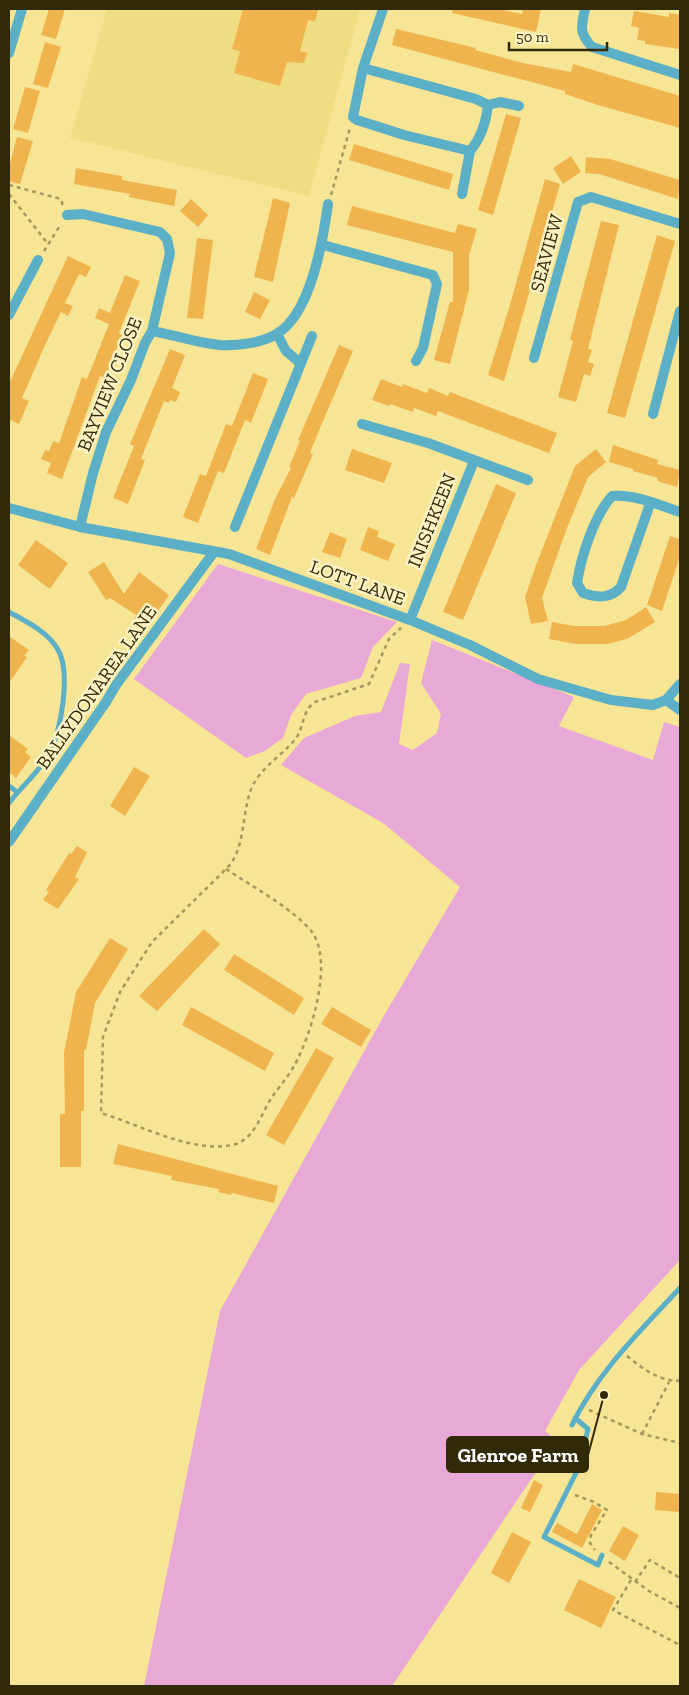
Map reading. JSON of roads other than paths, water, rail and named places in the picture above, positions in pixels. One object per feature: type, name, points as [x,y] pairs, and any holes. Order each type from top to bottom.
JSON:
[{"type":"street","points":[[9,54],[22,9]]},
{"type":"street","points":[[383,9],[363,68],[353,117],[404,135],[470,151]]},
{"type":"street","points":[[585,9],[581,26],[583,37],[592,47],[680,75]]},
{"type":"street","points":[[363,68],[476,99],[488,105],[500,102],[518,106]]},
{"type":"street","points":[[462,194],[470,151],[478,142],[487,119],[488,105]]},
{"type":"street","name":"SEAVIEW","points":[[534,358],[578,202],[591,197],[680,224]]},
{"type":"street","points":[[152,331],[220,344],[260,341],[277,334],[292,319],[305,297],[323,245],[328,204]]},
{"type":"street","name":"BAYVIEW CLOSE","points":[[67,215],[83,214],[154,230],[167,238],[170,253],[152,331],[106,432],[80,527]]},
{"type":"street","points":[[323,245],[433,275],[437,284],[423,348],[416,361]]},
{"type":"street","points":[[9,315],[38,260]]},
{"type":"street","points":[[9,288],[19,293]]},
{"type":"street","points":[[653,414],[680,311]]},
{"type":"street","points":[[277,334],[286,350],[300,363]]},
{"type":"street","points":[[235,527],[312,336]]},
{"type":"street","name":"INISHKEEN","points":[[362,424],[428,443],[528,480]]},
{"type":"street","name":"INISHKEEN","points":[[410,620],[474,461]]},
{"type":"street","points":[[650,504],[621,587],[614,594],[602,597],[582,593],[577,583],[579,569],[606,503],[612,496],[622,495],[680,512]]},
{"type":"street","name":"LOTT LANE","points":[[9,508],[80,527],[135,535],[229,554],[410,620],[470,645],[538,679],[611,700],[653,705],[666,700]]},
{"type":"street","name":"BALLYDONAREA LANE","points":[[9,842],[101,710],[116,685],[214,552]]},
{"type":"street","points":[[680,684],[666,700],[680,710]]},
{"type":"lane","points":[[9,614],[43,632],[58,650],[64,672],[64,691],[58,729],[49,755],[9,804]]},
{"type":"lane","points":[[9,786],[17,792]]},
{"type":"lane","points":[[572,1425],[581,1406],[622,1352],[680,1288]]},
{"type":"lane","points":[[575,1418],[588,1429],[579,1467],[544,1537],[598,1564],[602,1556]]},
{"type":"place","name":"Glenroe Farm","points":[[604,1395]]}]
